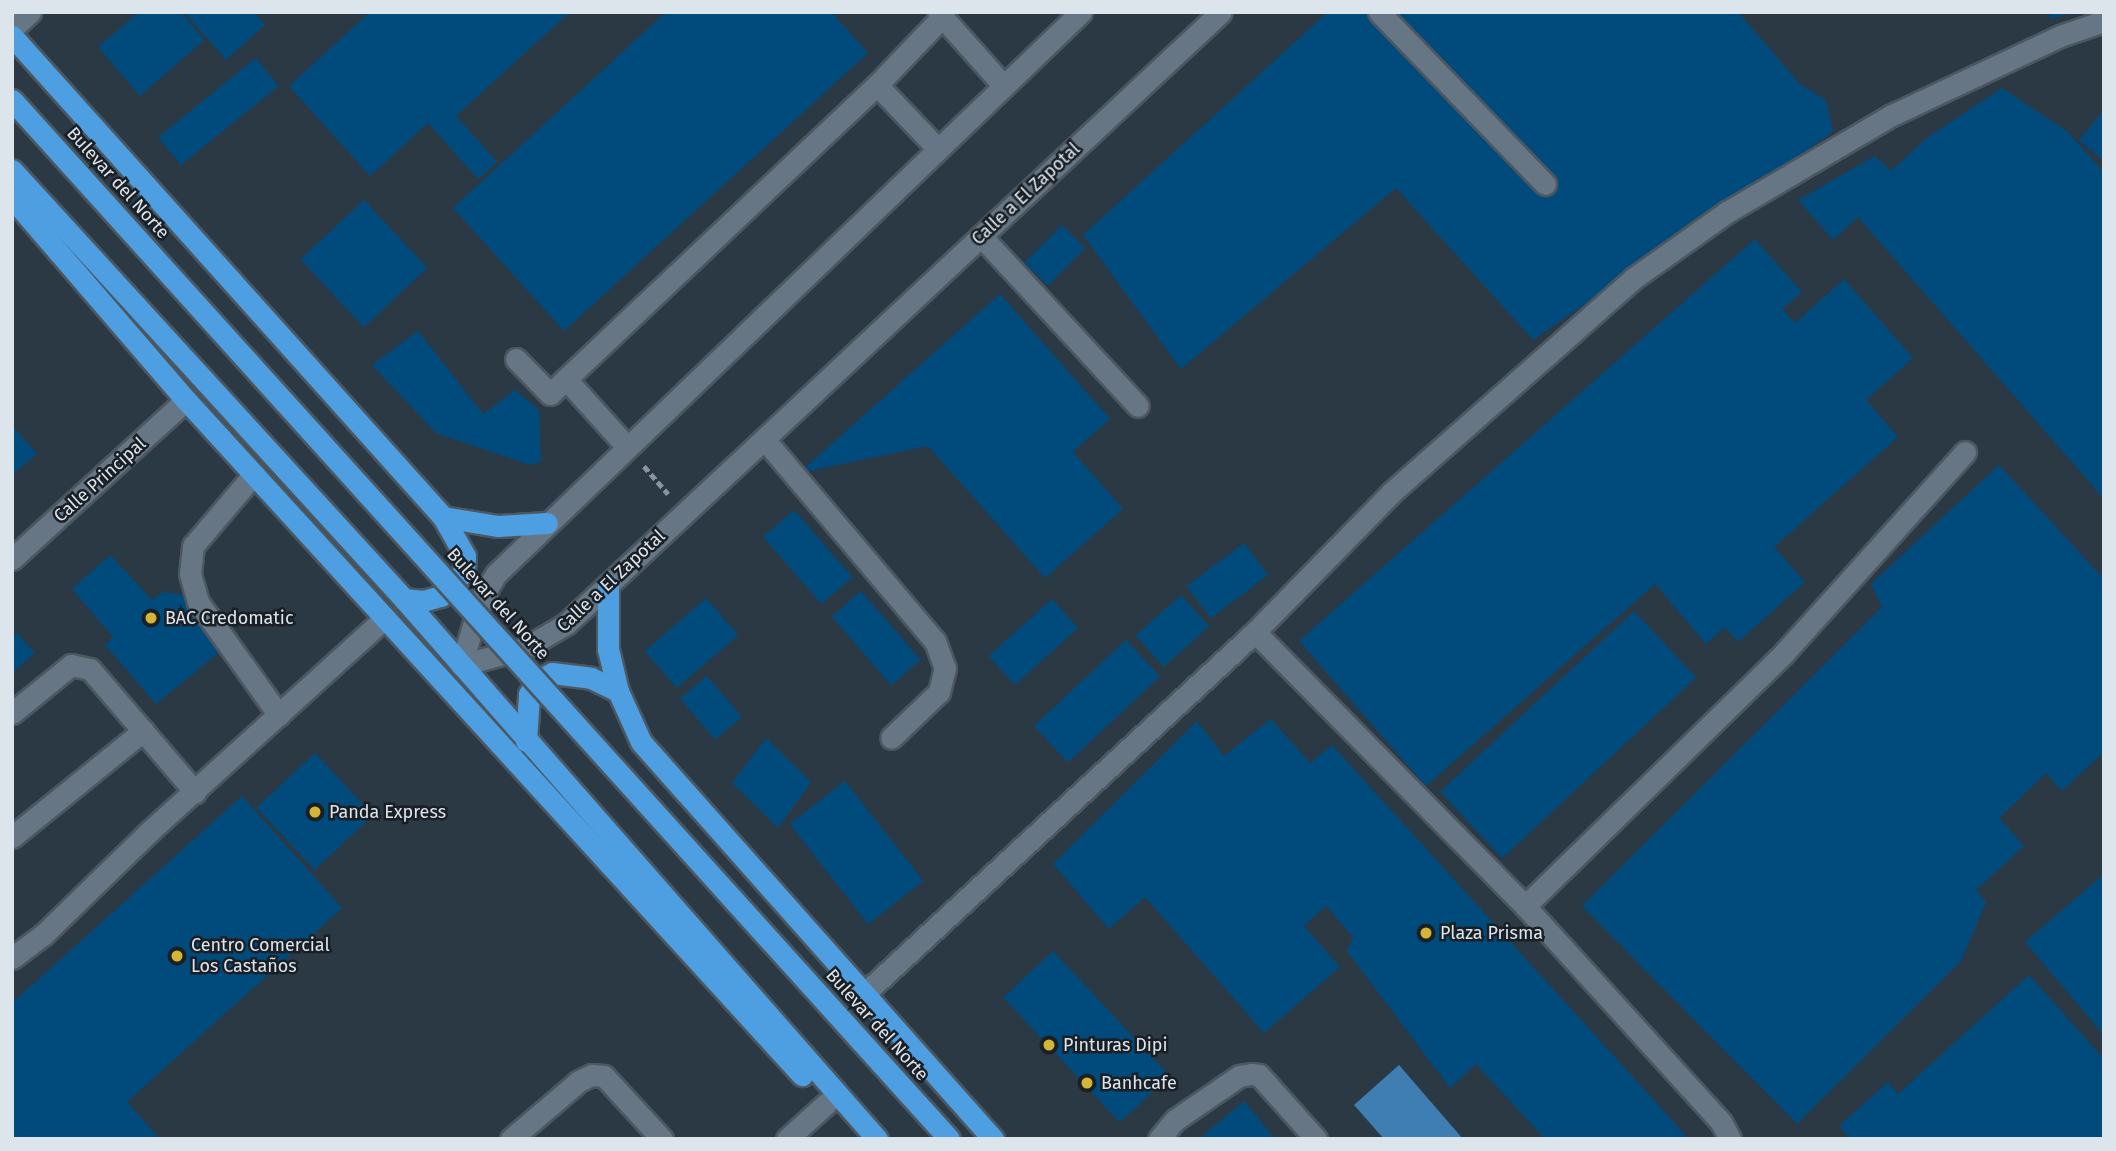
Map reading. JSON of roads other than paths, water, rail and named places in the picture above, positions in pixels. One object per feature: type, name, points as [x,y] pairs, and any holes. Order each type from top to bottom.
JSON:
[{"type":"highway","points":[[12,36],[443,517],[465,556],[464,571],[441,596],[423,601],[404,599]]},
{"type":"highway","name":"Bulevar del Norte","points":[[12,100],[949,1139]]},
{"type":"highway","points":[[12,170],[404,599],[877,1139]]},
{"type":"highway","points":[[12,198],[186,400],[860,1139]]},
{"type":"highway","points":[[443,517],[498,526],[547,523]]},
{"type":"highway","points":[[608,585],[608,649],[618,691],[641,742],[993,1139]]},
{"type":"highway","points":[[526,741],[529,694],[545,677],[570,673],[618,691]]},
{"type":"street","points":[[12,29],[30,12]]},
{"type":"street","points":[[461,665],[481,599],[496,574],[1081,12]]},
{"type":"street","name":"Calle a El Zapotal","points":[[461,665],[548,638],[1221,12]]},
{"type":"street","points":[[1379,12],[1545,184]]},
{"type":"street","points":[[516,359],[550,394],[877,85],[940,15],[1004,86]]},
{"type":"street","points":[[864,994],[1255,632],[1391,493],[1634,278],[1727,212],[1890,116],[2060,36],[2104,21]]},
{"type":"street","points":[[877,85],[938,149]]},
{"type":"street","points":[[981,236],[1138,406]]},
{"type":"street","points":[[566,379],[627,447]]},
{"type":"street","name":"Calle Principal","points":[[12,558],[186,400]]},
{"type":"street","points":[[764,439],[935,640],[945,668],[939,692],[891,738]]},
{"type":"street","points":[[1525,906],[1785,652],[1965,452]]},
{"type":"street","points":[[254,474],[193,546],[190,574],[198,603],[279,715]]},
{"type":"street","points":[[12,958],[385,618]]},
{"type":"street","points":[[1255,632],[1525,906],[1721,1122],[1730,1139]]},
{"type":"street","points":[[12,713],[71,665],[90,669],[195,792]]},
{"type":"street","points":[[12,837],[143,731]]},
{"type":"street","points":[[1159,1139],[1175,1120],[1239,1076],[1252,1074],[1259,1075],[1316,1139]]},
{"type":"street","points":[[511,1139],[579,1081],[592,1075],[604,1076],[655,1137]]},
{"type":"street","points":[[787,1139],[827,1103]]},
{"type":"water","points":[[1399,1065],[1463,1139],[1384,1139],[1354,1105]]},
{"type":"place","name":"BAC Credomatic","points":[[151,618]]},
{"type":"place","name":"Panda Express","points":[[315,812]]},
{"type":"place","name":"Plaza Prisma","points":[[1426,933]]},
{"type":"place","name":"Centro Comercial Los Castaños","points":[[177,956]]},
{"type":"place","name":"Pinturas Dipi","points":[[1049,1045]]},
{"type":"place","name":"Banhcafe","points":[[1087,1083]]}]
